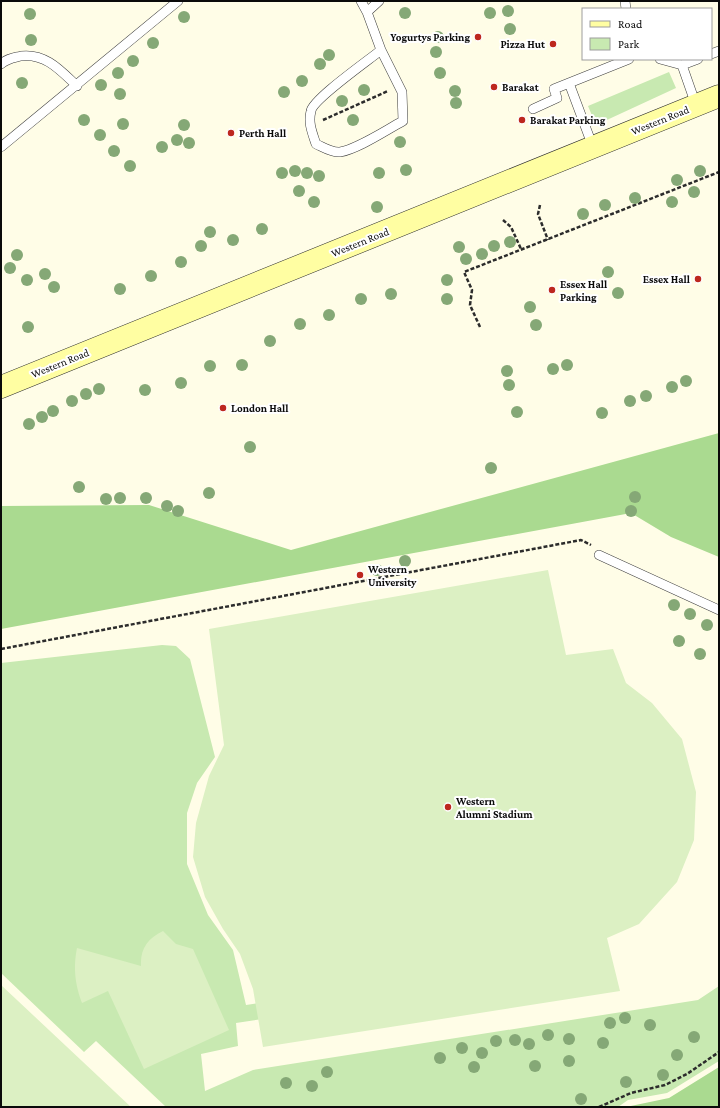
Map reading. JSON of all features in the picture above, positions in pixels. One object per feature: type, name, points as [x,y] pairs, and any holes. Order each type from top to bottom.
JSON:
[{"type":"main road","name":"Western Road","points":[[1,387],[719,96]]},
{"type":"lane","points":[[1,147],[77,86],[178,1]]},
{"type":"lane","points":[[361,1],[367,12],[381,50],[402,92],[403,121],[367,142],[340,152],[330,150],[316,144],[310,126],[311,109],[328,92],[381,50]]},
{"type":"lane","points":[[367,12],[379,1]]},
{"type":"lane","points":[[1,64],[8,58],[27,55],[41,57],[53,64],[77,86]]},
{"type":"lane","points":[[533,109],[557,98],[554,89],[626,60]]},
{"type":"lane","points":[[664,60],[682,65],[695,60]]},
{"type":"lane","points":[[682,65],[696,105]]},
{"type":"lane","points":[[569,83],[593,147]]},
{"type":"lane","points":[[599,555],[719,610]]},
{"type":"path","points":[[310,126],[399,86]]},
{"type":"path","points":[[480,327],[470,305],[472,290],[464,272],[719,172]]},
{"type":"path","points":[[540,205],[538,214],[548,240]]},
{"type":"path","points":[[504,220],[511,227],[521,249]]},
{"type":"path","points":[[1,649],[581,540],[593,546],[599,555]]},
{"type":"path","points":[[599,1107],[631,1093],[665,1085],[687,1074],[719,1052]]},
{"type":"green space","points":[[669,72],[676,88],[596,125],[588,106]]},
{"type":"green space","points":[[719,433],[719,557],[671,537],[631,513],[1,629],[1,506],[149,505],[291,550]]},
{"type":"green space","name":"Western Alumni Stadium","points":[[548,570],[566,655],[613,649],[626,683],[652,703],[682,739],[696,792],[694,840],[677,882],[639,924],[607,938],[620,991],[263,1047],[253,989],[240,954],[223,929],[205,897],[193,857],[196,823],[209,776],[224,745],[209,629]]},
{"type":"green space","points":[[162,645],[176,646],[190,659],[215,757],[197,783],[187,813],[187,864],[208,915],[233,950],[246,1005],[326,992],[262,1019],[236,1023],[238,1046],[201,1054],[205,1091],[253,1070],[698,1000],[719,986],[719,1061],[667,1093],[628,1100],[618,1107],[166,1107],[96,1041],[84,1052],[1,973],[1,663]]},
{"type":"green space","points":[[163,931],[176,944],[193,949],[229,1030],[144,1069],[108,991],[82,1003],[75,976],[75,962],[77,948],[141,966],[142,954],[146,945],[153,937]]},
{"type":"green space","points":[[1,985],[131,1107],[1,1107]]},
{"type":"green space","points":[[719,1067],[719,1107],[626,1107],[669,1098]]},
{"type":"place","name":"Yogurtys Parking","points":[[478,37]]},
{"type":"place","name":"Pizza Hut","points":[[553,44]]},
{"type":"place","name":"Barakat","points":[[494,87]]},
{"type":"place","name":"Barakat Parking","points":[[522,120]]},
{"type":"place","name":"Perth Hall","points":[[231,133]]},
{"type":"place","name":"Essex Hall","points":[[698,279]]},
{"type":"place","name":"Essex Hall Parking","points":[[552,290]]},
{"type":"place","name":"London Hall","points":[[223,408]]},
{"type":"place","name":"Western University","points":[[360,575]]},
{"type":"place","name":"Western Alumni Stadium","points":[[448,807]]}]
